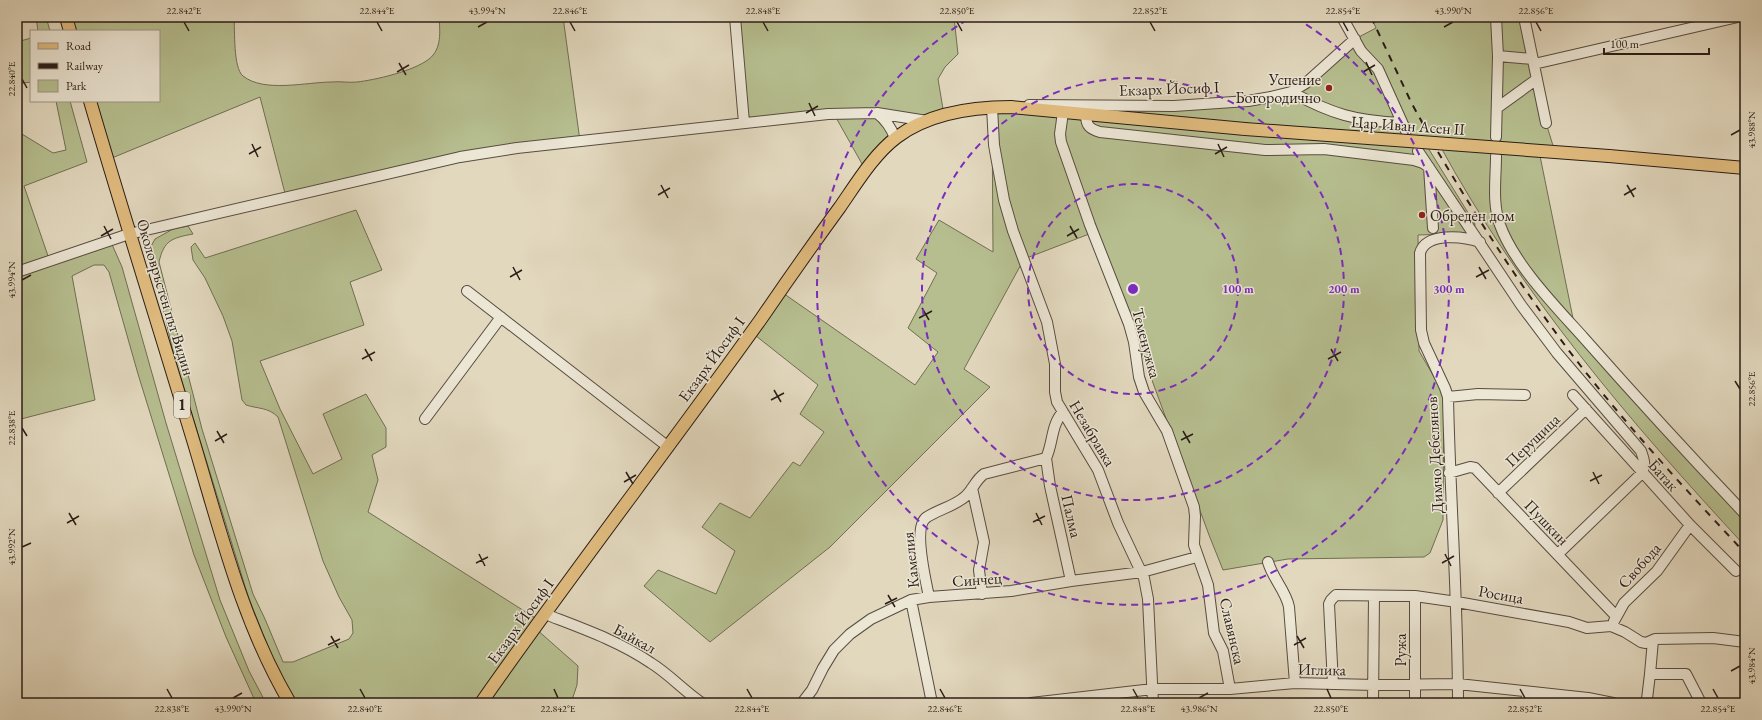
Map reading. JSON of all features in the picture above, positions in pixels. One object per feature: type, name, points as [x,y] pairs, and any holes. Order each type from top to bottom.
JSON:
[{"type":"main road","points":[[66,17],[70,30]]},
{"type":"main road","name":"Околовръстен път Видин","points":[[90,102],[129,234],[240,592],[267,661],[290,703]]},
{"type":"main road","name":"Екзарх Йосиф I","points":[[482,702],[853,189],[895,138],[916,125],[958,112],[992,107],[1011,107],[1066,112]]},
{"type":"main road","name":"Цар Иван Асен II","points":[[1066,112],[1245,129],[1609,156],[1745,168]]},
{"type":"street","points":[[735,17],[744,123]]},
{"type":"street","points":[[1290,92],[1319,107],[1358,120],[1404,127],[1378,69],[1361,51],[1342,17]]},
{"type":"street","points":[[1496,17],[1498,56],[1496,137]]},
{"type":"street","points":[[1524,17],[1546,123]]},
{"type":"street","points":[[1498,56],[1533,61],[1738,17]]},
{"type":"street","name":"Екзарх Йосиф I","points":[[1011,107],[1040,104],[1140,107],[1248,101],[1290,92],[1306,83],[1355,39]]},
{"type":"street","points":[[1497,108],[1537,79]]},
{"type":"street","points":[[1174,106],[1176,123]]},
{"type":"street","name":"Незабравка","points":[[992,107],[994,145],[1004,200],[1013,232],[1047,322],[1055,364],[1055,392],[1057,402],[1091,456],[1098,470],[1118,523],[1144,578],[1148,599],[1153,703]]},
{"type":"street","name":"Теменужка","points":[[1066,112],[1060,134],[1061,142],[1090,225],[1129,324],[1134,342],[1139,377],[1144,392],[1166,431],[1194,507],[1194,545],[1197,557]]},
{"type":"street","points":[[877,113],[891,128],[895,138]]},
{"type":"street","points":[[17,272],[129,234],[460,157],[517,148],[828,114],[877,113],[927,121]]},
{"type":"street","points":[[1086,115],[1088,125],[1092,129],[1100,132],[1264,150],[1324,149],[1414,160],[1429,167]]},
{"type":"street","points":[[1418,151],[1521,305],[1557,352],[1640,452],[1645,466],[1642,473],[1558,554]]},
{"type":"street","points":[[1496,156],[1497,215],[1500,226],[1524,266],[1544,294],[1643,406],[1745,514]]},
{"type":"street","points":[[1429,167],[1433,228]]},
{"type":"street","name":"Димчо Дебелянов","points":[[1458,703],[1457,602],[1449,473],[1448,397],[1424,343],[1421,330],[1420,253],[1422,246],[1426,243],[1448,237],[1468,238],[1480,242]]},
{"type":"street","points":[[467,291],[667,446]]},
{"type":"street","points":[[425,419],[501,317]]},
{"type":"street","points":[[1448,397],[1478,394],[1525,395]]},
{"type":"street","name":"Батак","points":[[1573,395],[1690,525],[1736,571]]},
{"type":"street","name":"Перущица","points":[[1498,493],[1586,409]]},
{"type":"street","points":[[1046,458],[1056,422],[1063,412]]},
{"type":"street","name":"Камелия","points":[[929,597],[920,542],[921,523],[926,518],[963,499],[979,478],[984,474],[1046,458]]},
{"type":"street","name":"Палма","points":[[1046,458],[1050,486],[1071,581]]},
{"type":"street","name":"Пушкин","points":[[1449,473],[1470,467],[1475,468],[1616,616]]},
{"type":"street","points":[[972,488],[984,542],[979,570],[982,594]]},
{"type":"street","name":"Свобода","points":[[1611,626],[1624,604],[1657,571],[1690,525]]},
{"type":"street","name":"Синчец","points":[[802,703],[812,690],[822,668],[834,650],[850,634],[871,619],[911,600],[929,597],[1011,591],[1071,581],[1142,572],[1197,557]]},
{"type":"street","name":"Славянска","points":[[1197,557],[1208,585],[1214,633],[1223,651],[1230,689]]},
{"type":"street","points":[[1268,562],[1276,580],[1288,599],[1290,607],[1295,683]]},
{"type":"street","name":"Росица","points":[[1333,684],[1330,604],[1331,600],[1336,595],[1415,596],[1558,620],[1587,628],[1611,626]]},
{"type":"street","points":[[1373,703],[1374,596]]},
{"type":"street","name":"Ружа","points":[[1415,596],[1415,703]]},
{"type":"street","points":[[911,600],[932,703]]},
{"type":"street","name":"Байкал","points":[[545,614],[608,639],[652,663],[683,690],[702,703]]},
{"type":"street","points":[[1611,626],[1625,632],[1641,642],[1646,643],[1653,640],[1713,638],[1745,642]]},
{"type":"street","points":[[1644,703],[1647,699],[1653,640]]},
{"type":"street","points":[[1650,674],[1686,674],[1701,703]]},
{"type":"street","name":"Иглика","points":[[1031,703],[1153,689],[1230,689],[1295,683],[1374,685],[1458,684],[1530,693],[1588,698],[1613,703]]},
{"type":"street","points":[[1524,703],[1530,693]]},
{"type":"green space","points":[[36,17],[46,17],[50,30],[38,30]]},
{"type":"green space","points":[[66,17],[234,17],[236,57],[240,72],[243,76],[262,84],[286,85],[365,81],[384,77],[414,67],[429,59],[436,50],[439,40],[439,17],[563,17],[580,141],[517,148],[286,197],[260,97],[107,160],[90,102],[160,102],[160,30],[70,30]]},
{"type":"green space","points":[[735,17],[954,17],[958,54],[945,67],[938,79],[944,115],[927,121],[878,114],[895,138],[866,171],[834,114],[744,123]]},
{"type":"green space","points":[[1371,17],[1524,17],[1546,123],[1555,152],[1539,151],[1575,328],[1745,514],[1745,546],[1660,452],[1579,354],[1541,304],[1505,252],[1471,199],[1439,144],[1425,143],[1475,224],[1474,233],[1418,235],[1419,351],[1444,394],[1443,520],[1430,553],[1424,557],[1288,559],[1223,570],[1097,231],[1024,259],[964,369],[990,387],[830,547],[710,642],[644,586],[658,570],[716,594],[735,551],[702,527],[720,503],[750,518],[793,462],[800,466],[824,432],[800,414],[818,385],[751,332],[780,291],[915,385],[938,352],[908,328],[937,273],[916,259],[939,220],[993,252],[992,107],[1174,106],[1291,92],[1355,39],[1376,28]]},
{"type":"green space","points":[[30,38],[30,82],[17,84],[17,42]]},
{"type":"green space","points":[[56,102],[70,102],[87,162],[24,186],[48,256],[17,267],[17,131],[53,153],[66,150]]},
{"type":"green space","points":[[356,210],[382,270],[350,282],[364,325],[260,361],[280,409],[313,474],[342,459],[323,414],[366,394],[386,428],[386,447],[372,455],[378,480],[368,512],[540,621],[535,628],[578,666],[577,685],[571,703],[296,703],[276,666],[249,599],[174,356],[158,286],[150,260],[150,248],[155,239],[173,229],[188,226],[193,234],[170,241],[163,249],[159,262],[202,429],[253,594],[283,662],[293,662],[349,639],[353,633],[352,620],[339,597],[323,561],[278,417],[270,411],[246,405],[242,400],[232,341],[223,316],[205,278],[193,260],[191,247],[195,243],[205,258]]},
{"type":"green space","points":[[110,240],[122,267],[166,423],[220,600],[249,671],[266,703],[256,703],[226,637],[194,555],[138,374],[109,272],[104,265],[94,265],[72,276],[95,400],[17,420],[17,272]]},
{"type":"railway","points":[[1371,17],[1412,104],[1428,133]]},
{"type":"railway","points":[[1438,152],[1501,254],[1570,352],[1633,430],[1745,553]]},
{"type":"place","name":"Успение Богородично","points":[[1329,88]]},
{"type":"place","name":"Обреден дом","points":[[1422,215]]}]
